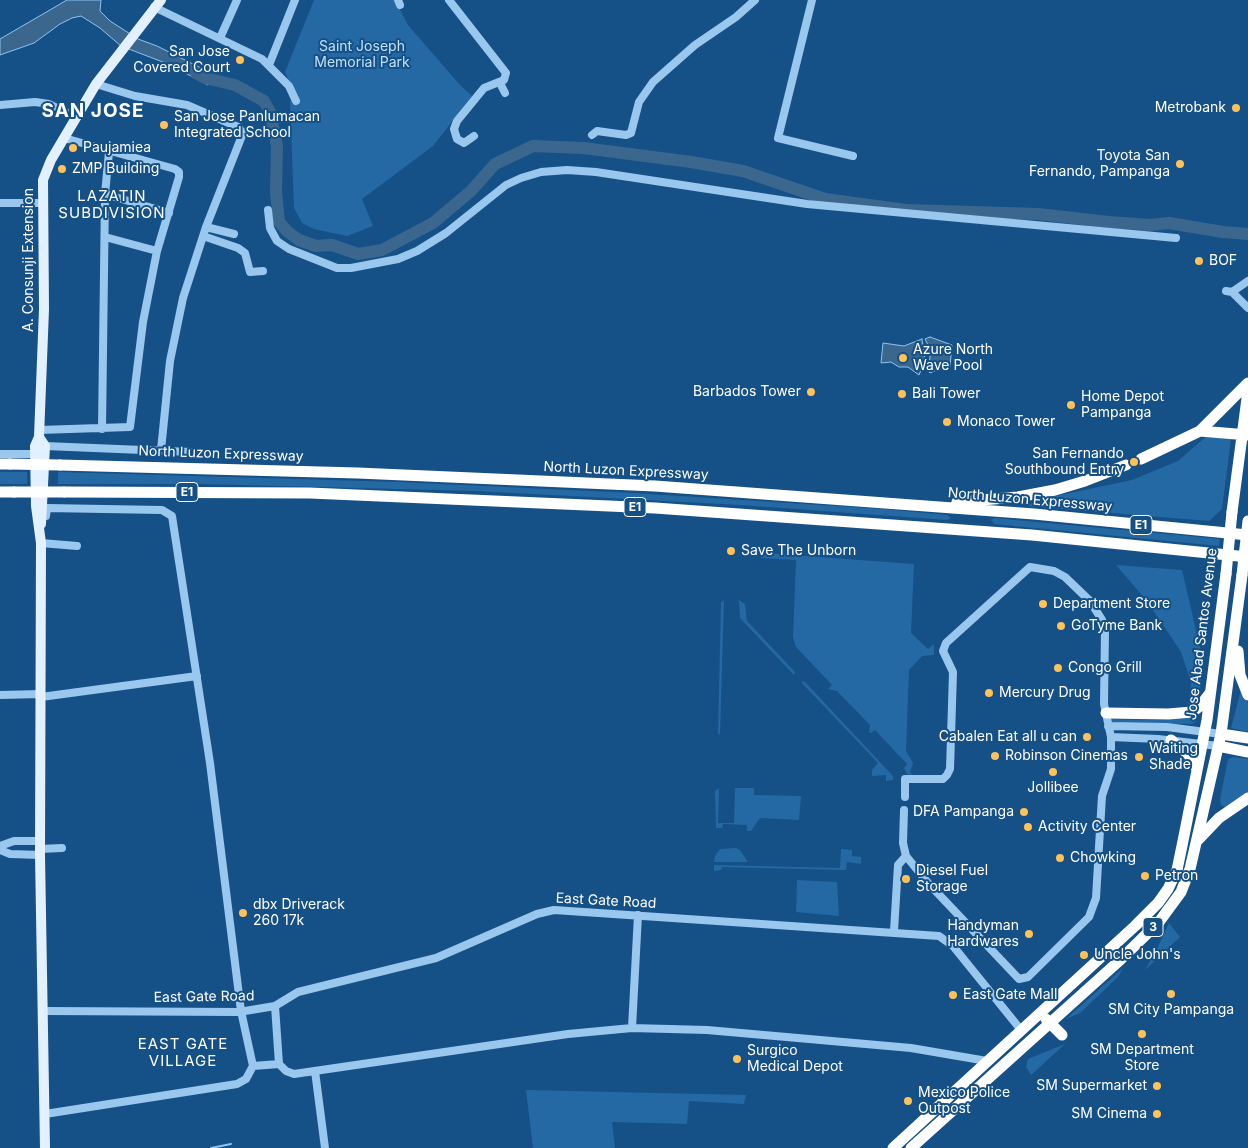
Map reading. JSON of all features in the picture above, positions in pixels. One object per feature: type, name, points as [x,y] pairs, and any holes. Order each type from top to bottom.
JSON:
[{"type":"highway","points":[[1141,459],[1200,430],[1248,383]]},
{"type":"highway","name":"Jose Abad Santos Avenue","points":[[907,1144],[953,1094],[987,1061],[1116,944],[1158,903],[1175,876],[1212,690],[1232,512],[1245,435],[1248,391]]},
{"type":"highway","points":[[1200,430],[1245,435]]},
{"type":"highway","name":"North Luzon Expressway","points":[[5,464],[60,464],[655,486],[898,503],[1248,536]]},
{"type":"highway","points":[[898,503],[1018,497],[1085,482],[1126,465]]},
{"type":"highway","name":"E1","points":[[0,492],[310,493],[655,508],[1032,535],[1248,557]]},
{"type":"highway","name":"Jose Abad Santos Avenue","points":[[893,1148],[907,1144],[1048,1020],[1119,961],[1167,912],[1185,884],[1221,734],[1248,521]]},
{"type":"highway","points":[[1237,616],[1239,670],[1248,695]]},
{"type":"highway","points":[[1106,713],[1168,714],[1192,712],[1200,706],[1212,690]]},
{"type":"highway","points":[[1221,734],[1248,738]]},
{"type":"highway","points":[[1171,740],[1188,754],[1197,769]]},
{"type":"highway","points":[[1218,746],[1248,752]]},
{"type":"highway","points":[[1196,844],[1212,824],[1248,798]]},
{"type":"highway","points":[[953,1094],[993,1065],[1048,1020],[1103,966],[1116,944]]},
{"type":"highway","points":[[1048,1020],[1062,1035]]},
{"type":"main road","name":"A. Consunji Extension","points":[[40,538],[36,506],[35,446],[39,434],[44,309],[43,180],[46,170],[96,84],[122,48],[158,4]]},
{"type":"main road","points":[[39,434],[44,446],[44,508],[40,538],[44,812],[40,848],[46,1148]]},
{"type":"street","points":[[220,38],[237,0]]},
{"type":"street","points":[[269,65],[296,0]]},
{"type":"street","points":[[448,0],[506,73],[504,80],[500,83],[484,88],[461,115],[455,126],[457,139],[464,142],[474,136]]},
{"type":"street","points":[[592,135],[597,131],[626,135],[631,133],[639,102],[653,82],[695,45],[736,17],[755,0]]},
{"type":"street","points":[[812,0],[778,138],[853,156]]},
{"type":"street","points":[[158,4],[262,59],[289,86],[296,101]]},
{"type":"street","points":[[500,83],[505,93]]},
{"type":"street","points":[[96,84],[135,96],[187,105],[241,130],[243,135],[206,227],[183,298],[173,342],[165,398],[161,450]]},
{"type":"street","points":[[0,105],[36,102],[49,104],[76,117]]},
{"type":"street","points":[[39,434],[127,428],[131,425],[143,322],[158,251],[179,172],[175,169],[64,138]]},
{"type":"street","points":[[102,429],[105,194],[109,152]]},
{"type":"street","points":[[268,210],[270,228],[277,241],[289,250],[337,268],[351,268],[398,259],[417,251],[446,233],[506,185],[541,172],[567,170],[596,172],[807,204],[1176,238]]},
{"type":"street","points":[[105,194],[168,213]]},
{"type":"street","points":[[0,203],[42,203]]},
{"type":"street","points":[[206,227],[234,234]]},
{"type":"street","points":[[203,236],[238,248],[245,254],[250,272],[262,271]]},
{"type":"street","points":[[104,237],[158,251]]},
{"type":"street","points":[[1248,282],[1229,291],[1248,308]]},
{"type":"street","points":[[44,446],[191,452]]},
{"type":"street","points":[[0,454],[35,454]]},
{"type":"street","points":[[45,1114],[237,1084],[246,1079],[253,1066],[241,1011],[197,676],[177,542],[170,513],[162,510],[47,508],[45,526],[40,538],[77,546]]},
{"type":"street","points":[[904,810],[906,856],[928,883],[1015,976],[1024,979],[1078,930],[1093,910],[1096,898],[1102,796],[1111,769],[1111,737],[1106,713],[1106,630],[1090,601],[1065,577],[1054,571],[1030,567],[946,643],[944,651],[953,672],[950,769],[948,775],[943,779],[905,779],[905,797]]},
{"type":"street","points":[[0,695],[41,696],[197,676]]},
{"type":"street","points":[[1108,726],[1167,727],[1221,734]]},
{"type":"street","points":[[1111,737],[1171,740],[1218,746]]},
{"type":"street","points":[[0,846],[14,841],[40,848]]},
{"type":"street","points":[[0,850],[10,854],[40,848],[62,848]]},
{"type":"street","points":[[894,931],[898,865],[906,856]]},
{"type":"street","name":"East Gate Road","points":[[44,1011],[241,1011],[275,1006],[298,992],[436,958],[546,911],[930,933],[954,946],[1021,1030]]},
{"type":"street","points":[[632,1028],[638,915]]},
{"type":"street","points":[[275,1006],[279,1064],[286,1071],[294,1074],[568,1034],[632,1028],[707,1030],[912,1048],[987,1061]]},
{"type":"street","points":[[253,1066],[279,1064]]},
{"type":"street","points":[[315,1071],[319,1088],[325,1148]]},
{"type":"green space","name":"Saint Joseph Memorial Park","points":[[314,0],[395,0],[408,25],[460,85],[472,96],[433,146],[362,199],[373,226],[347,236],[314,229],[302,223],[294,208],[290,101],[296,98],[285,72]]},
{"type":"green space","points":[[1208,435],[1231,439],[1222,509],[1209,521],[1026,506],[1041,499],[1132,480],[1178,461]]},
{"type":"green space","points":[[0,472],[27,472],[27,484],[0,484]]},
{"type":"green space","points":[[58,472],[398,482],[634,493],[883,509],[947,515],[951,518],[947,520],[740,505],[474,491],[201,484],[58,484]]},
{"type":"green space","points":[[994,518],[1220,539],[1219,546],[994,524],[991,520]]},
{"type":"green space","points":[[765,553],[914,564],[911,633],[928,649],[934,644],[934,655],[922,656],[909,670],[906,751],[913,763],[910,772],[912,775],[907,774],[904,768],[907,764],[875,730],[871,733],[869,732],[870,725],[837,691],[828,689],[832,685],[796,647],[793,637],[796,560],[760,558]]},
{"type":"green space","points":[[1116,565],[1182,570],[1202,656],[1200,695],[1188,707],[1191,682],[1181,652],[1147,601]]},
{"type":"green space","points":[[724,600],[720,735],[718,733],[721,602]]},
{"type":"green space","points":[[739,600],[745,604],[747,621],[795,672],[794,675],[740,618]]},
{"type":"green space","points":[[804,681],[893,776],[893,780],[886,781],[886,775],[872,776],[872,770],[878,763],[801,682]]},
{"type":"green space","points":[[1241,690],[1248,703],[1248,732],[1231,728]]},
{"type":"green space","points":[[1196,715],[1197,721],[1192,724],[1111,723],[1110,719],[1164,720]]},
{"type":"green space","points":[[1234,757],[1248,759],[1248,792],[1225,807],[1221,805],[1220,800],[1228,759]]},
{"type":"green space","points":[[719,788],[718,823],[734,823],[735,788],[754,788],[754,795],[801,796],[799,820],[760,818],[751,831],[747,831],[747,825],[723,824],[722,828],[716,828],[715,791]]},
{"type":"green space","points":[[736,848],[740,850],[748,862],[714,862],[715,856],[720,849]]},
{"type":"green space","points":[[841,849],[852,850],[852,856],[861,857],[861,864],[847,862],[846,870],[722,867],[721,870],[714,871],[714,865],[840,868]]},
{"type":"green space","points":[[797,880],[837,882],[839,916],[796,912]]},
{"type":"green space","points":[[1169,923],[1180,937],[1145,970],[1157,949]]},
{"type":"green space","points":[[1123,968],[1118,977],[1080,1013],[1066,1019]]},
{"type":"green space","points":[[1065,1044],[1031,1075],[1026,1067],[1028,1059]]},
{"type":"green space","points":[[526,1090],[746,1095],[744,1104],[689,1101],[687,1124],[612,1122],[615,1148],[533,1148]]},
{"type":"shaded area","points":[[67,0],[101,0],[100,11],[110,21],[138,39],[157,46],[207,71],[211,76],[208,85],[168,64],[121,46],[100,28],[81,16],[60,24],[34,43],[0,55],[0,39]]},
{"type":"shaded area","points":[[930,337],[952,345],[950,367],[946,366],[930,373],[927,370],[930,358],[929,347],[925,339]]},
{"type":"shaded area","name":"Azure North Wave Pool","points":[[922,339],[925,361],[919,375],[908,367],[899,367],[891,362],[881,363],[883,343],[904,346]]},
{"type":"waterway","points":[[196,73],[205,78],[235,85],[264,101],[270,112],[277,146],[276,192],[279,222],[299,240],[316,246],[332,245],[358,254],[382,250],[433,223],[471,191],[495,164],[533,146],[584,148],[691,162],[743,171],[825,199],[906,210],[1038,214],[1150,225],[1169,223],[1248,234]]},
{"type":"waterway","points":[[211,1148],[231,1144]]},
{"type":"place","name":"San Jose Covered Court","points":[[240,60]]},
{"type":"place","name":"Metrobank","points":[[1236,108]]},
{"type":"place","name":"San Jose Panlumacan Integrated School","points":[[164,125]]},
{"type":"place","name":"Paujamiea","points":[[73,148]]},
{"type":"place","name":"Toyota San Fernando, Pampanga","points":[[1180,164]]},
{"type":"place","name":"ZMP Building","points":[[62,169]]},
{"type":"place","name":"BOF","points":[[1199,261]]},
{"type":"place","name":"Azure North Wave Pool","points":[[903,358]]},
{"type":"place","name":"Barbados Tower","points":[[811,392]]},
{"type":"place","name":"Bali Tower","points":[[902,394]]},
{"type":"place","name":"Home Depot Pampanga","points":[[1071,405]]},
{"type":"place","name":"Monaco Tower","points":[[947,422]]},
{"type":"place","name":"San Fernando Southbound Entry","points":[[1134,462]]},
{"type":"place","name":"Save The Unborn","points":[[731,551]]},
{"type":"place","name":"Department Store","points":[[1043,604]]},
{"type":"place","name":"GoTyme Bank","points":[[1061,626]]},
{"type":"place","name":"Congo Grill","points":[[1058,668]]},
{"type":"place","name":"Mercury Drug","points":[[989,693]]},
{"type":"place","name":"Cabalen Eat all u can","points":[[1087,737]]},
{"type":"place","name":"Robinson Cinemas","points":[[995,756]]},
{"type":"place","name":"Waiting Shade","points":[[1139,757]]},
{"type":"place","name":"Jollibee","points":[[1053,772]]},
{"type":"place","name":"DFA Pampanga","points":[[1024,812]]},
{"type":"place","name":"Activity Center","points":[[1028,827]]},
{"type":"place","name":"Chowking","points":[[1060,858]]},
{"type":"place","name":"Petron","points":[[1145,876]]},
{"type":"place","name":"Diesel Fuel Storage","points":[[906,879]]},
{"type":"place","name":"dbx Driverack 260 17k","points":[[243,913]]},
{"type":"place","name":"Handyman Hardwares","points":[[1029,934]]},
{"type":"place","name":"Uncle John's","points":[[1084,955]]},
{"type":"place","name":"SM City Pampanga","points":[[1171,994]]},
{"type":"place","name":"East Gate Mall","points":[[953,995]]},
{"type":"place","name":"SM Department Store","points":[[1142,1034]]},
{"type":"place","name":"Surgico Medical Depot","points":[[737,1059]]},
{"type":"place","name":"SM Supermarket","points":[[1157,1086]]},
{"type":"place","name":"Mexico Police Outpost","points":[[908,1101]]},
{"type":"place","name":"SM Cinema","points":[[1157,1114]]},
{"type":"district","name":"SAN JOSE","points":[[93,111]]},
{"type":"district","name":"LAZATIN SUBDIVISION","points":[[112,204]]},
{"type":"district","name":"EAST GATE VILLAGE","points":[[183,1052]]}]
